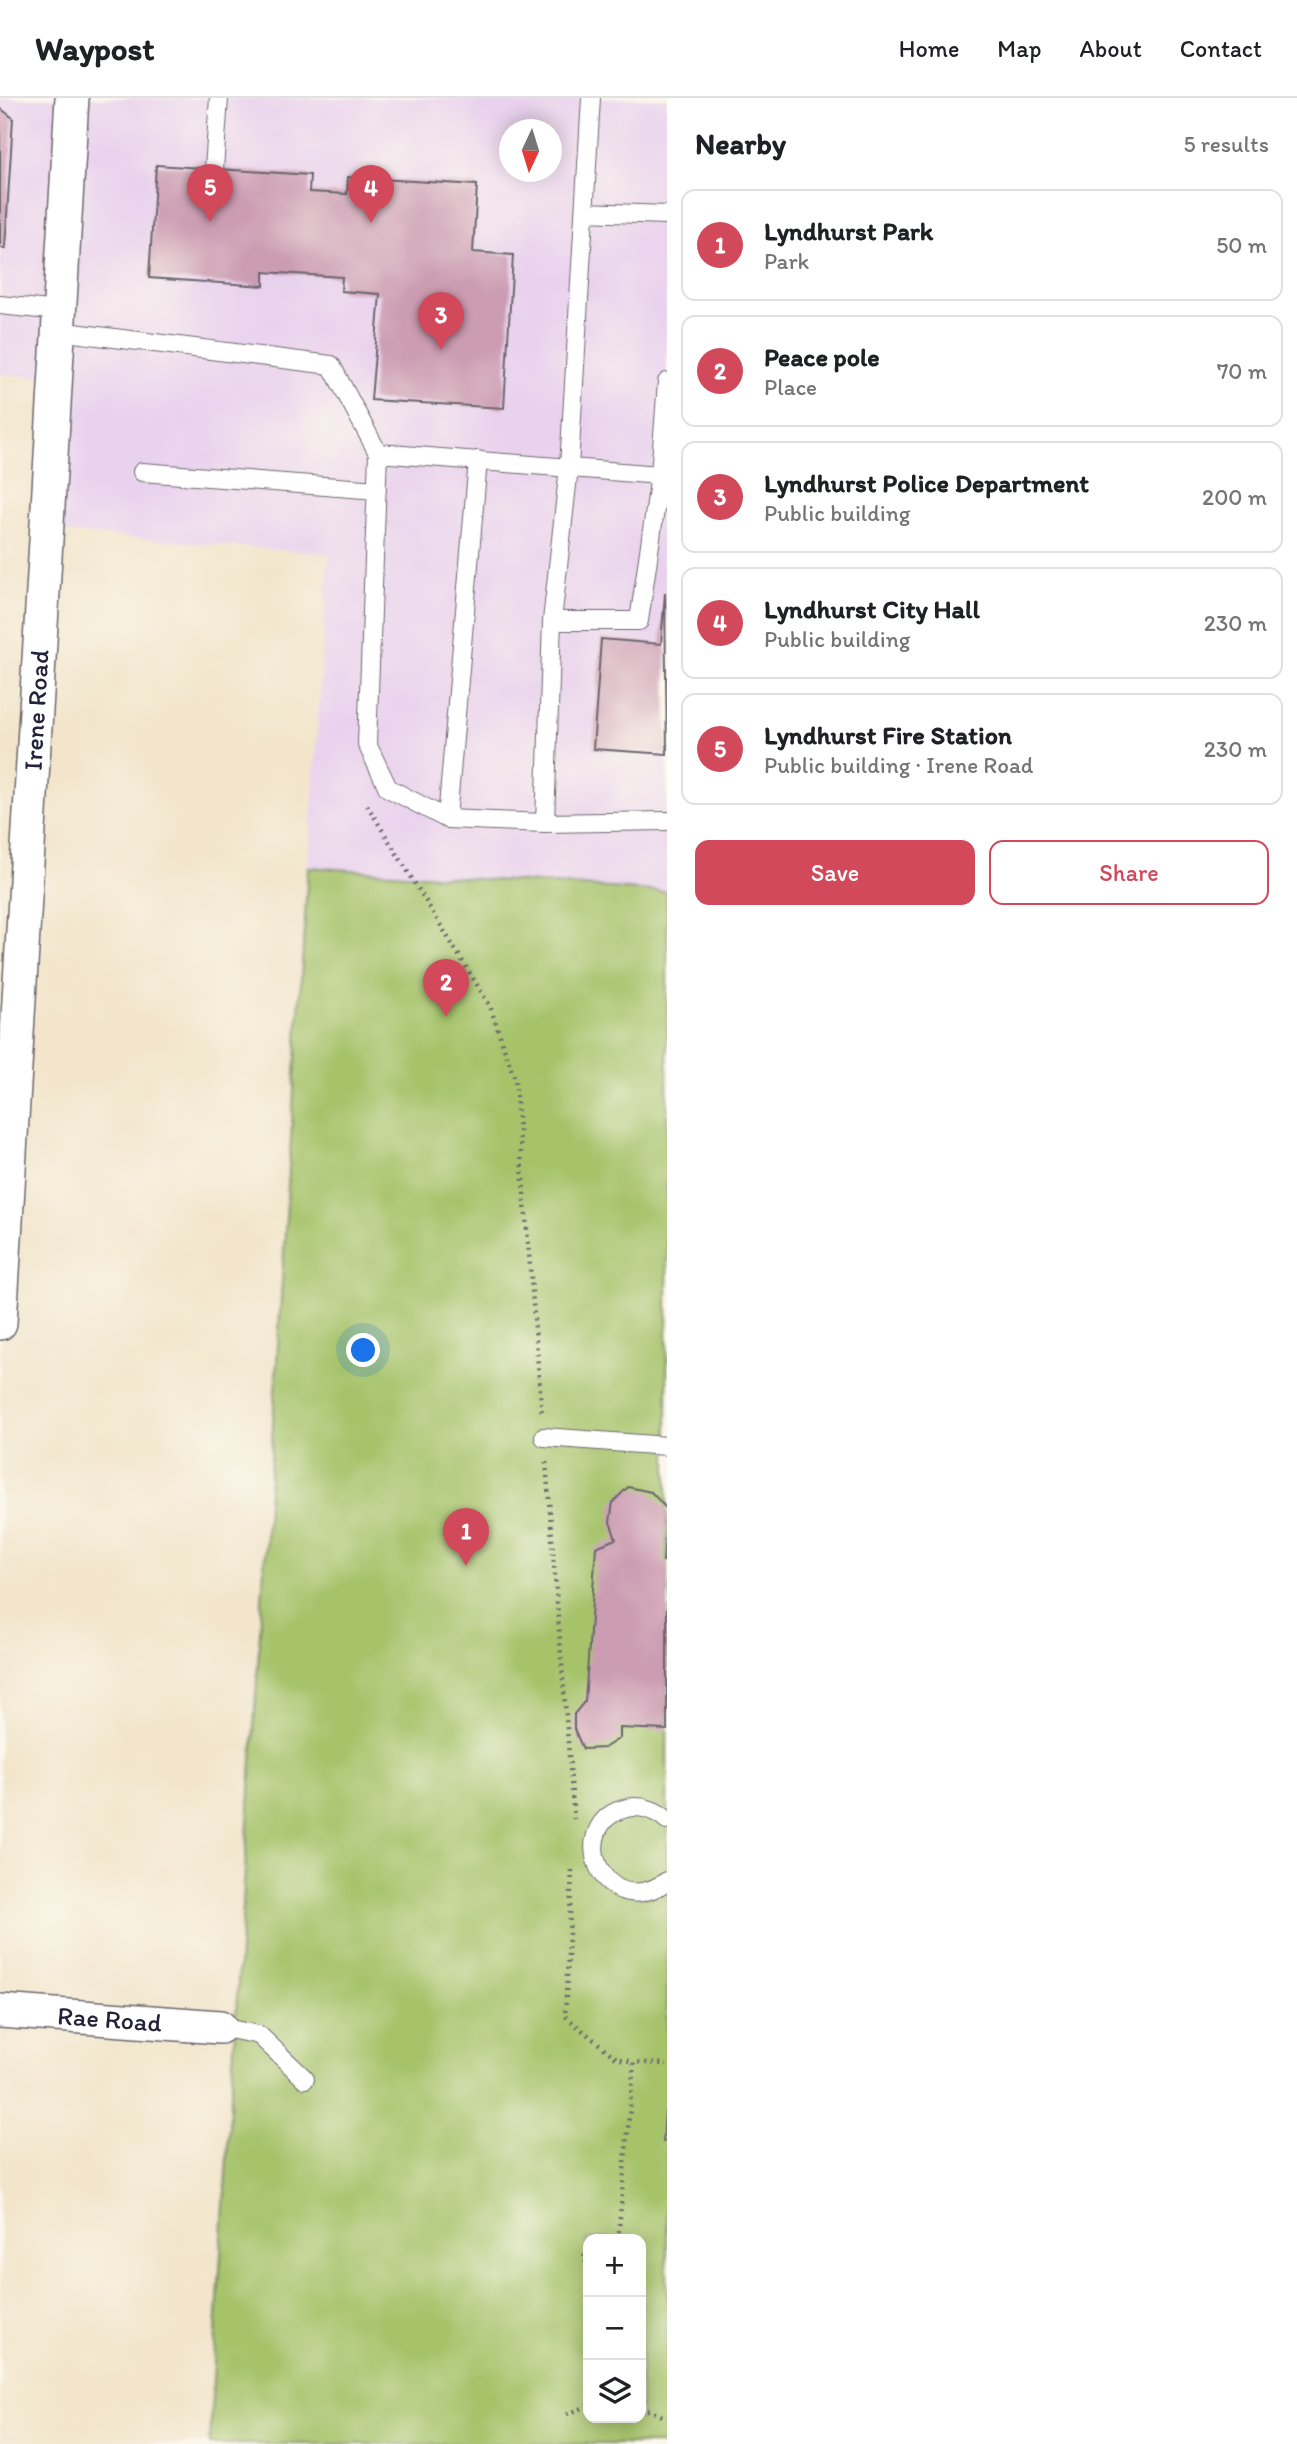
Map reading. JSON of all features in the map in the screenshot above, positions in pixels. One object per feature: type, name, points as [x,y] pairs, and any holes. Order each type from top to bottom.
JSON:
[{"type":"street","name":"Irene Road","points":[[0,1322],[72,98]]},
{"type":"street","name":"Rae Road","points":[[0,2011],[220,2026]]},
{"type":"lane","points":[[214,169],[219,98]]},
{"type":"lane","points":[[544,823],[552,621],[569,467],[591,98]]},
{"type":"lane","points":[[584,212],[667,215]]},
{"type":"lane","points":[[0,305],[58,321],[331,365],[378,453],[367,744],[388,788],[447,819],[544,823],[667,821]]},
{"type":"lane","points":[[552,621],[639,621],[660,475],[667,382]]},
{"type":"lane","points":[[378,453],[660,475]]},
{"type":"lane","points":[[447,819],[478,460]]},
{"type":"lane","points":[[142,472],[377,490]]},
{"type":"lane","points":[[544,1437],[667,1446]]},
{"type":"lane","points":[[667,1820],[652,1810],[638,1807],[624,1809],[611,1815],[601,1825],[595,1838],[594,1852],[597,1866],[615,1887],[642,1893],[667,1881]]},
{"type":"lane","points":[[220,2026],[259,2035],[305,2078]]},
{"type":"path","points":[[365,802],[490,1006],[515,1080],[574,1825]]},
{"type":"path","points":[[572,1866],[565,2016],[616,2058],[667,2064]]},
{"type":"path","points":[[618,2234],[634,2062]]},
{"type":"path","points":[[567,2414],[583,2408]]},
{"type":"path","points":[[646,2409],[667,2418]]},
{"type":"shaded area","points":[[0,98],[667,98],[667,892],[308,867],[329,554],[46,531],[55,378],[0,374]]},
{"type":"green space","points":[[308,867],[667,892],[667,2444],[209,2444]]},
{"type":"building","points":[[0,108],[13,118],[5,248],[0,248]]},
{"type":"building","points":[[156,165],[310,175],[309,192],[347,194],[348,177],[477,185],[473,252],[513,255],[504,408],[371,400],[380,294],[341,291],[342,277],[264,272],[264,286],[149,278]]},
{"type":"building","points":[[665,592],[667,754],[593,749],[601,639],[661,644]]},
{"type":"building","points":[[628,1487],[651,1492],[667,1509],[663,1561],[667,1561],[667,1730],[620,1728],[620,1738],[604,1748],[583,1749],[574,1729],[574,1714],[585,1701],[596,1547],[616,1539],[610,1522],[613,1502]]},
{"type":"building","points":[[665,2111],[667,2142],[663,2142]]},
{"type":"place","name":"Lyndhurst Fire Station","points":[[210,222]]},
{"type":"place","name":"Lyndhurst City Hall","points":[[371,223]]},
{"type":"place","name":"Lyndhurst Police Department","points":[[441,350]]},
{"type":"place","name":"Peace pole","points":[[446,1017]]},
{"type":"place","name":"Lyndhurst Park","points":[[466,1566]]}]
